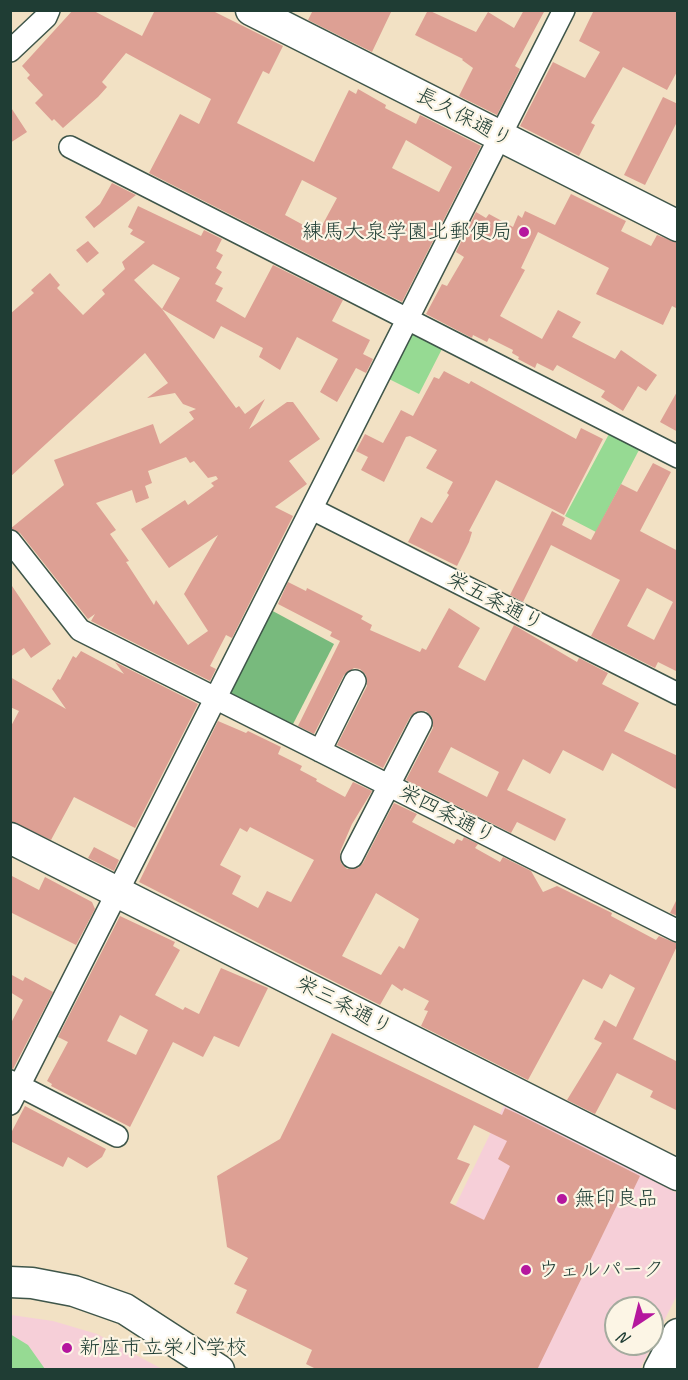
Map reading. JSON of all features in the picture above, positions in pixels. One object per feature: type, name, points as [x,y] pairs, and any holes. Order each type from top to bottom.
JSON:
[{"type":"street","points":[[10,51],[46,17],[49,10]]},
{"type":"street","name":"長久保通り","points":[[251,10],[678,226]]},
{"type":"street","points":[[117,1136],[14,1090],[217,698],[564,10]]},
{"type":"street","points":[[70,147],[678,457]]},
{"type":"street","name":"栄五条通り","points":[[312,509],[678,694]]},
{"type":"street","name":"栄四条通り","points":[[10,541],[80,630],[678,932]]},
{"type":"street","points":[[320,751],[355,681]]},
{"type":"street","points":[[352,857],[421,723]]},
{"type":"street","name":"栄三条通り","points":[[10,838],[678,1175]]},
{"type":"street","points":[[10,1282],[32,1282],[74,1291],[125,1309],[219,1370]]},
{"type":"street","points":[[659,1370],[678,1334]]},
{"type":"shaded area","points":[[505,1103],[677,1193],[677,1295],[664,1321],[664,1296],[604,1296],[604,1356],[646,1356],[640,1369],[376,1370]]},
{"type":"shaded area","name":"新座市立栄小学校","points":[[11,1315],[53,1321],[97,1334],[162,1369],[11,1370]]},
{"type":"green space","points":[[411,330],[443,347],[419,394],[387,378]]},
{"type":"green space","points":[[609,434],[639,450],[596,532],[565,516]]},
{"type":"green space","points":[[269,609],[334,644],[291,728],[232,696],[229,686]]},
{"type":"green space","points":[[10,1334],[28,1345],[45,1369],[11,1369]]},
{"type":"building","points":[[73,10],[92,10],[142,36],[155,10],[211,10],[283,46],[269,74],[263,71],[237,123],[314,162],[349,90],[356,94],[358,89],[386,105],[385,108],[416,124],[420,115],[481,146],[402,302],[149,173],[180,114],[199,124],[211,99],[126,53],[102,82],[107,87],[63,128],[54,119],[52,121],[35,103],[43,95],[27,78],[30,75],[22,66]],"holes":[[[406,140],[452,167],[439,192],[392,168]],[[302,180],[337,198],[318,233],[285,215]]]},
{"type":"building","points":[[313,10],[392,10],[372,52],[308,20]]},
{"type":"building","points":[[428,10],[476,32],[488,12],[514,28],[524,10],[545,10],[515,66],[520,69],[497,115],[459,96],[473,68],[463,59],[415,35]]},
{"type":"building","points":[[594,10],[678,10],[678,70],[667,90],[623,67],[591,123],[595,125],[579,156],[520,126],[553,62],[585,78],[600,52],[579,41]]},
{"type":"building","points":[[663,97],[678,104],[678,120],[645,185],[624,175]]},
{"type":"building","points":[[10,106],[27,132],[10,143]]},
{"type":"building","points":[[112,183],[136,195],[94,228],[85,217],[100,204]]},
{"type":"building","points":[[571,194],[626,221],[621,231],[651,246],[657,235],[678,243],[678,309],[672,306],[663,325],[596,294],[609,268],[538,232],[521,268],[525,270],[500,316],[542,339],[558,310],[581,322],[572,337],[615,359],[621,350],[657,375],[646,391],[638,386],[623,411],[601,397],[605,391],[557,365],[553,371],[537,363],[535,368],[518,359],[519,357],[512,353],[513,350],[489,338],[487,342],[473,335],[472,338],[426,314],[442,284],[447,286],[464,257],[456,252],[476,212],[486,218],[489,214],[513,227],[518,215],[522,218],[525,211],[555,225]]},
{"type":"building","points":[[138,206],[201,236],[204,230],[222,239],[216,251],[223,255],[216,268],[222,272],[215,284],[223,288],[216,301],[245,318],[273,265],[343,300],[332,321],[370,340],[363,354],[373,359],[366,373],[356,368],[337,402],[320,392],[338,359],[297,337],[280,370],[259,357],[263,348],[221,326],[214,339],[162,309],[236,408],[239,406],[245,414],[265,399],[249,429],[287,402],[293,402],[320,439],[289,461],[307,484],[275,507],[293,516],[232,638],[226,635],[210,666],[216,669],[210,681],[91,621],[95,614],[88,619],[20,533],[10,529],[64,485],[54,460],[153,424],[160,444],[194,419],[189,412],[196,409],[183,404],[175,393],[147,398],[168,383],[145,353],[10,477],[10,314],[34,293],[31,290],[50,273],[60,285],[57,288],[83,315],[105,294],[102,290],[125,269],[122,262],[145,242],[130,234],[133,230],[128,227]],"holes":[[[153,264],[180,278],[162,309],[134,280]],[[186,457],[190,463],[194,461],[208,478],[216,476],[218,479],[211,483],[214,486],[188,505],[185,500],[141,529],[169,568],[218,535],[184,594],[208,631],[188,645],[156,600],[154,605],[126,562],[129,561],[110,534],[116,530],[96,503],[132,490],[136,503],[149,498],[145,486],[152,483],[148,471]]]},
{"type":"building","points":[[88,241],[99,253],[87,263],[76,250]]},
{"type":"building","points":[[444,371],[469,384],[471,381],[576,439],[581,428],[603,439],[564,515],[496,480],[469,531],[472,532],[469,542],[457,566],[408,542],[421,517],[432,523],[449,495],[447,493],[453,482],[426,468],[437,450],[410,436],[406,437],[384,482],[361,470],[368,457],[356,451],[365,434],[383,443],[401,410],[413,416],[434,377],[439,379]]},
{"type":"building","points":[[678,390],[678,432],[660,422]]},
{"type":"building","points":[[653,463],[671,472],[640,531],[678,551],[678,672],[658,662],[655,668],[591,636],[620,580],[551,545],[523,602],[510,595],[552,511],[565,518],[562,525],[591,540],[621,484],[637,492]],"holes":[[[647,588],[673,602],[654,640],[627,626]]]},
{"type":"building","points":[[288,582],[306,591],[307,588],[363,616],[361,619],[372,625],[370,630],[420,652],[422,648],[426,650],[449,608],[480,628],[458,667],[485,681],[514,625],[577,662],[579,658],[608,673],[602,684],[639,703],[624,731],[678,756],[678,790],[612,753],[603,771],[563,750],[550,774],[523,759],[507,790],[566,819],[555,841],[517,822],[511,833],[406,780],[433,728],[432,717],[426,711],[415,712],[410,717],[383,768],[337,745],[367,686],[366,675],[360,669],[354,668],[344,675],[314,734],[298,726],[340,641],[330,636],[332,632],[278,604]],"holes":[[[451,747],[499,772],[487,797],[438,772]]]},
{"type":"building","points":[[10,583],[51,644],[31,658],[24,648],[10,657]]},
{"type":"building","points":[[81,651],[124,674],[115,662],[198,704],[135,828],[74,797],[51,840],[10,821],[10,728],[19,711],[10,707],[10,677],[66,709],[52,689],[58,679],[60,680],[73,656],[76,658]]},
{"type":"building","points":[[218,721],[246,733],[248,731],[281,747],[278,754],[302,766],[300,770],[345,797],[353,782],[372,791],[352,824],[340,852],[341,863],[347,869],[358,868],[363,863],[394,803],[417,814],[412,822],[454,844],[457,839],[462,841],[464,837],[478,844],[475,848],[500,862],[503,857],[531,871],[543,892],[557,886],[612,913],[611,916],[656,940],[659,936],[678,944],[633,1039],[678,1062],[678,1111],[650,1097],[653,1091],[617,1073],[595,1114],[567,1100],[602,1043],[594,1039],[604,1020],[616,1027],[635,988],[610,974],[602,989],[583,979],[528,1080],[421,1026],[428,1011],[424,1010],[429,1001],[404,988],[402,991],[392,984],[380,1005],[139,882]],"holes":[[[250,827],[314,860],[291,902],[267,891],[258,908],[232,894],[241,876],[220,865],[240,828],[247,832]],[[376,893],[419,919],[404,949],[399,946],[381,975],[342,956]]]},
{"type":"building","points":[[94,847],[119,860],[114,871],[88,858]]},
{"type":"building","points":[[10,875],[39,890],[45,877],[92,902],[95,909],[76,945],[10,912]]},
{"type":"building","points":[[678,897],[678,916],[670,913]]},
{"type":"building","points":[[120,916],[175,942],[173,946],[180,950],[155,995],[183,1010],[185,1007],[199,1014],[221,968],[268,988],[239,1047],[214,1036],[203,1057],[173,1042],[130,1127],[51,1086],[52,1084],[47,1081],[68,1042],[58,1037]],"holes":[[[120,1015],[148,1030],[136,1055],[107,1041]]]},
{"type":"building","points":[[10,974],[23,981],[25,977],[53,992],[13,1069],[10,1068],[10,1025],[23,1000],[10,992]]},
{"type":"building","points":[[332,1033],[502,1115],[505,1108],[518,1114],[640,1176],[626,1205],[619,1201],[537,1370],[318,1370],[306,1364],[312,1350],[236,1313],[247,1290],[234,1284],[248,1258],[227,1247],[217,1176],[280,1139]],"holes":[[[474,1125],[507,1141],[498,1159],[510,1166],[484,1220],[450,1203],[470,1164],[457,1159]]]},
{"type":"building","points":[[25,1106],[106,1149],[102,1157],[87,1168],[68,1157],[63,1167],[10,1141],[10,1135]]},
{"type":"place","name":"練馬大泉学園北郵便局","points":[[524,232]]},
{"type":"place","name":"無印良品","points":[[562,1199]]},
{"type":"place","name":"ウェルパーク","points":[[526,1270]]},
{"type":"place","name":"新座市立栄小学校","points":[[67,1348]]}]
